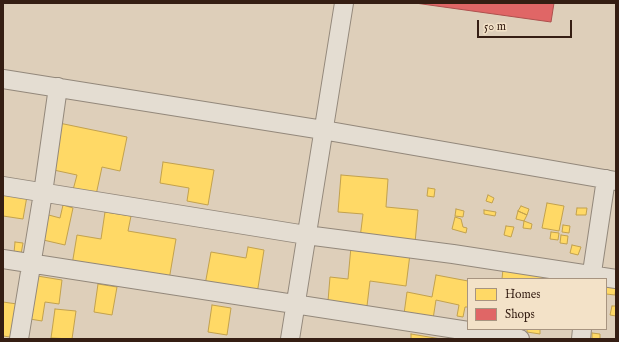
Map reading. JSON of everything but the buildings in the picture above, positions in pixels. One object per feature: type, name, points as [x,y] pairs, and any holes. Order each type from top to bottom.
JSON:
[{"type":"street","points":[[290,339],[344,3]]},
{"type":"street","points":[[3,79],[323,130],[611,180],[591,277]]},
{"type":"street","points":[[19,339],[44,193],[58,87]]},
{"type":"street","points":[[3,186],[306,235],[453,254],[604,278]]},
{"type":"street","points":[[3,259],[520,339]]}]
